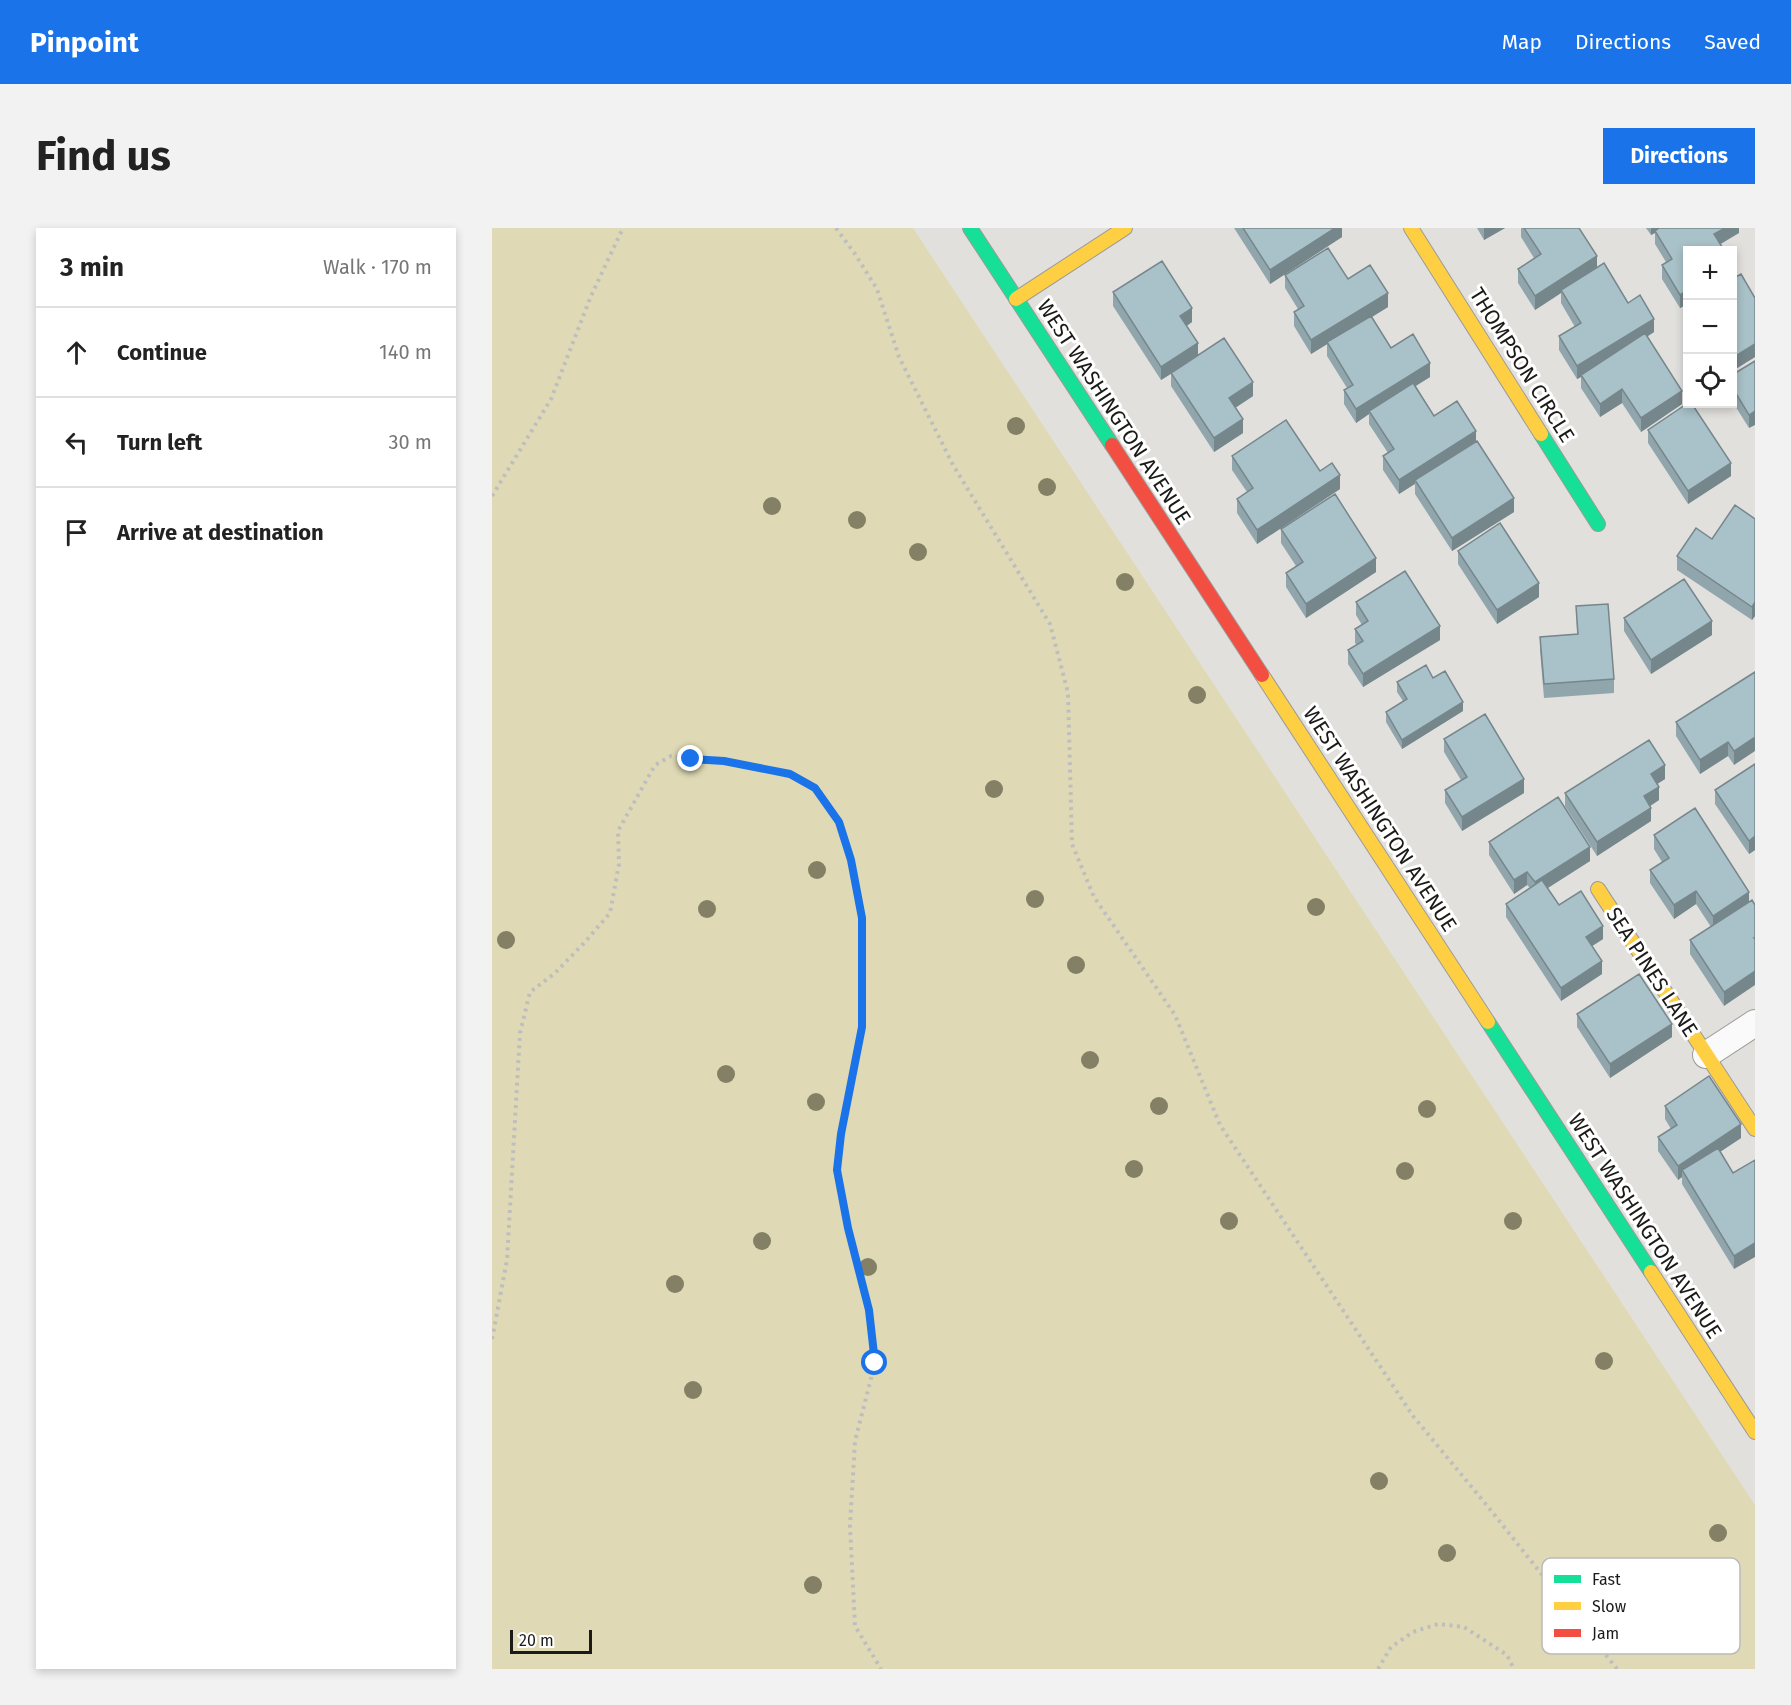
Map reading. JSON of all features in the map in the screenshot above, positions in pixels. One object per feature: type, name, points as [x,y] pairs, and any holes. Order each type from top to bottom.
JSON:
[{"type":"main road","name":"WEST WASHINGTON AVENUE","points":[[970,228],[1755,1432]]},
{"type":"main road","points":[[1016,299],[1125,228]]},
{"type":"main road","name":"THOMPSON CIRCLE","points":[[1411,228],[1598,524]]},
{"type":"main road","name":"SEA PINES LANE","points":[[1598,889],[1755,1129]]},
{"type":"street","name":"SEA PINES LANE","points":[[1706,1055],[1755,1023]]},
{"type":"path","points":[[492,496],[551,399],[591,296],[623,228]]},
{"type":"path","points":[[836,228],[877,289],[899,357],[953,465],[1050,624],[1068,693],[1072,844],[1094,897],[1175,1015],[1220,1125],[1413,1416],[1542,1575]]},
{"type":"path","points":[[492,1339],[507,1260],[520,1033],[530,992],[554,974],[610,913],[619,864],[618,831],[655,765],[671,756],[724,761],[790,774],[815,788],[839,822],[851,860],[862,918],[862,1027],[841,1134],[837,1170],[848,1228],[869,1310],[875,1363],[855,1441],[850,1526],[855,1626],[881,1669]]},
{"type":"path","points":[[1378,1669],[1391,1647],[1413,1632],[1438,1624],[1464,1627],[1507,1656],[1514,1669]]},
{"type":"path","points":[[1605,1654],[1617,1669]]},
{"type":"shaded area","points":[[492,228],[913,228],[1755,1505],[1755,1669],[492,1669]]},
{"type":"building","points":[[1243,228],[1335,228],[1270,270]]},
{"type":"building","points":[[1524,228],[1579,228],[1597,256],[1535,296],[1518,269],[1541,254]]},
{"type":"building","points":[[1659,228],[1725,228],[1714,234],[1722,246],[1683,246],[1683,293],[1680,295],[1662,265],[1672,259],[1655,231]]},
{"type":"building","points":[[1328,248],[1348,279],[1370,265],[1388,293],[1311,340],[1294,312],[1304,306],[1285,275]]},
{"type":"building","points":[[1162,261],[1192,308],[1180,316],[1198,343],[1161,367],[1113,292]]},
{"type":"building","points":[[1604,263],[1628,303],[1640,295],[1654,319],[1577,366],[1559,336],[1581,323],[1561,290]]},
{"type":"building","points":[[1741,274],[1755,298],[1755,344],[1737,355],[1737,300],[1737,276]]},
{"type":"building","points":[[1371,316],[1391,348],[1413,334],[1430,363],[1356,409],[1344,390],[1353,385],[1327,342]]},
{"type":"building","points":[[1645,333],[1682,391],[1641,418],[1622,389],[1600,404],[1581,375]]},
{"type":"building","points":[[1224,338],[1253,382],[1229,398],[1243,419],[1214,438],[1171,373]]},
{"type":"building","points":[[1755,361],[1755,411],[1749,415],[1737,395],[1737,372]]},
{"type":"building","points":[[1413,383],[1434,416],[1457,401],[1476,431],[1399,480],[1383,456],[1394,449],[1369,411]]},
{"type":"building","points":[[1683,406],[1695,408],[1731,463],[1688,491],[1648,430]]},
{"type":"building","points":[[1286,420],[1320,471],[1332,463],[1340,475],[1257,530],[1237,499],[1253,488],[1232,456]]},
{"type":"building","points":[[1477,441],[1514,498],[1452,538],[1415,480]]},
{"type":"building","points":[[1335,494],[1376,558],[1306,604],[1286,573],[1303,562],[1281,529]]},
{"type":"building","points":[[1735,505],[1755,519],[1755,602],[1752,607],[1677,556],[1696,528],[1712,539]]},
{"type":"building","points":[[1500,523],[1539,583],[1497,610],[1458,551]]},
{"type":"building","points":[[1405,571],[1440,626],[1363,674],[1348,650],[1363,641],[1355,629],[1368,621],[1356,602]]},
{"type":"building","points":[[1684,579],[1712,621],[1651,660],[1624,618]]},
{"type":"building","points":[[1608,604],[1614,679],[1544,684],[1540,637],[1578,634],[1576,606]]},
{"type":"building","points":[[1426,665],[1433,678],[1445,671],[1463,702],[1402,740],[1386,712],[1407,699],[1397,682]]},
{"type":"building","points":[[1755,672],[1755,737],[1734,751],[1728,742],[1700,760],[1676,722]]},
{"type":"building","points":[[1485,714],[1524,779],[1462,817],[1445,790],[1467,777],[1444,739]]},
{"type":"building","points":[[1649,740],[1665,765],[1651,774],[1659,787],[1644,796],[1651,808],[1597,842],[1565,793]]},
{"type":"building","points":[[1755,764],[1755,836],[1749,841],[1715,790]]},
{"type":"building","points":[[1558,797],[1590,847],[1535,882],[1527,872],[1514,880],[1489,842]]},
{"type":"building","points":[[1695,808],[1749,892],[1713,916],[1696,891],[1674,905],[1650,870],[1669,858],[1654,835]]},
{"type":"building","points":[[1542,880],[1559,905],[1581,891],[1603,926],[1586,937],[1602,961],[1561,988],[1506,904]]},
{"type":"building","points":[[1752,900],[1755,905],[1755,971],[1724,992],[1690,940]]},
{"type":"building","points":[[1639,974],[1672,1024],[1610,1064],[1577,1014]]},
{"type":"building","points":[[1709,1076],[1741,1124],[1678,1166],[1658,1137],[1677,1125],[1665,1106]]},
{"type":"building","points":[[1718,1148],[1733,1173],[1755,1160],[1755,1243],[1734,1256],[1682,1170]]},
{"type":"traffic: fast","points":[[970,228],[1112,445]]},
{"type":"traffic: fast","points":[[1541,434],[1598,524]]},
{"type":"traffic: fast","points":[[1488,1022],[1651,1272]]},
{"type":"traffic: slow","points":[[1016,299],[1125,228]]},
{"type":"traffic: slow","points":[[1411,228],[1541,434]]},
{"type":"traffic: slow","points":[[1262,675],[1488,1022]]},
{"type":"traffic: slow","points":[[1598,889],[1755,1129]]},
{"type":"traffic: slow","points":[[1651,1272],[1755,1432]]},
{"type":"traffic: jam","points":[[1112,445],[1262,675]]},
{"type":"route","points":[[691,759],[724,761],[790,774],[815,788],[839,822],[851,860],[862,918],[862,1027],[841,1134],[837,1170],[848,1228],[869,1310],[875,1363]]}]
